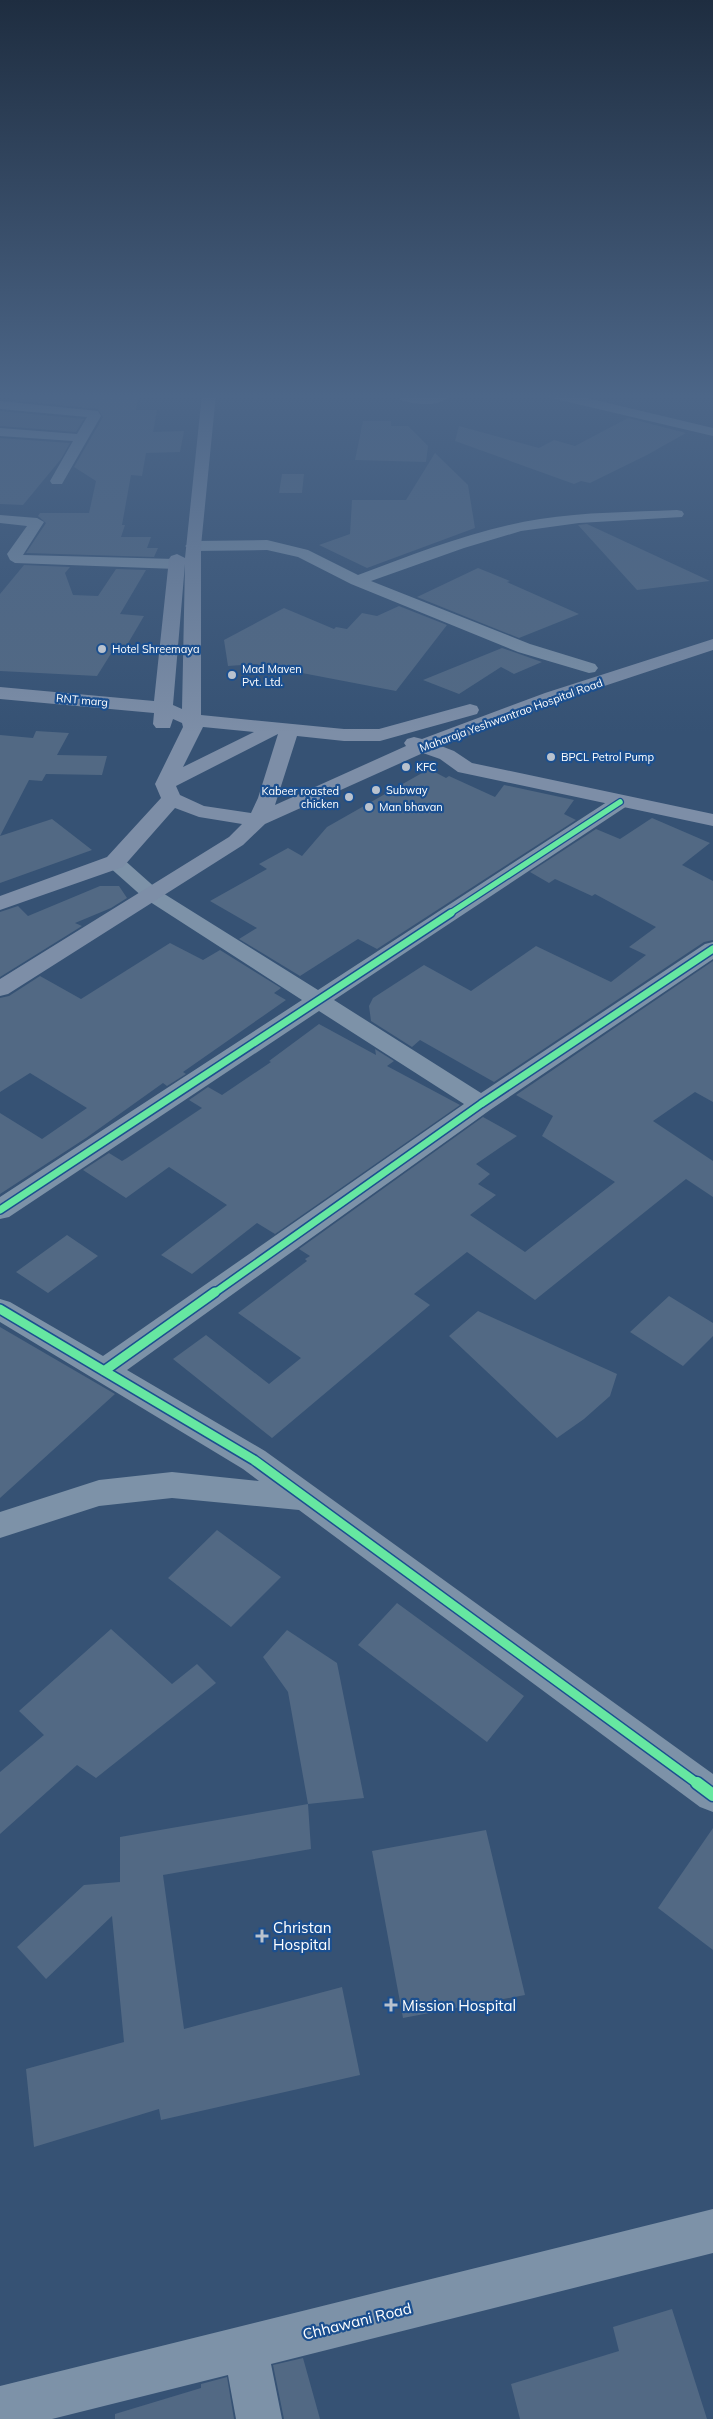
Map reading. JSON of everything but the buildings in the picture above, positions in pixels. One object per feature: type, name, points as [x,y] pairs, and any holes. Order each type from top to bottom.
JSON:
[{"type":"main road","points":[[163,716],[176,564],[188,507]]},
{"type":"main road","points":[[0,903],[115,862],[168,792],[192,724],[192,546],[196,507]]},
{"type":"main road","name":"Maharaja Yeshwantrao Hospital Road","points":[[163,716],[192,724],[282,728],[344,735],[380,735],[454,716],[589,668],[713,629]]},
{"type":"main road","name":"Maharaja Yeshwantrao Hospital Road","points":[[258,820],[423,746],[552,697],[713,644]]},
{"type":"main road","name":"RNT marg","points":[[0,693],[163,716]]},
{"type":"main road","name":"RNT marg","points":[[0,710],[163,716]]},
{"type":"main road","points":[[168,792],[254,740],[282,728]]},
{"type":"main road","points":[[0,988],[236,841],[258,820],[268,798],[282,728]]},
{"type":"main road","points":[[380,735],[423,746],[447,755],[465,768],[713,820]]},
{"type":"main road","points":[[447,755],[480,756],[713,801]]},
{"type":"main road","points":[[168,792],[199,811],[258,820]]},
{"type":"street","points":[[357,581],[456,545],[522,527],[574,520],[677,514]]},
{"type":"street","points":[[0,519],[37,522],[14,554],[20,560],[176,564]]},
{"type":"street","points":[[192,546],[267,545],[303,554],[357,581],[524,648],[589,668]]},
{"type":"street","points":[[0,1210],[620,802]]},
{"type":"street","points":[[115,862],[150,894],[481,1104]]},
{"type":"street","points":[[104,1371],[481,1104],[713,949]]},
{"type":"street","points":[[0,1308],[254,1460],[712,1793]]},
{"type":"street","points":[[0,1525],[99,1493],[172,1485],[306,1498]]},
{"type":"street","name":"Chhawani Road","points":[[0,2409],[713,2231]]},
{"type":"street","points":[[246,2349],[260,2419]]},
{"type":"cycle path","points":[[0,1210],[620,802]]},
{"type":"cycle path","points":[[104,1371],[481,1104],[713,949]]},
{"type":"cycle path","points":[[0,1309],[254,1460],[713,1795]]},
{"type":"place","name":"Hotel Shreemaya","points":[[102,649]]},
{"type":"place","name":"Mad Maven Pvt. Ltd.","points":[[232,675]]},
{"type":"place","name":"BPCL Petrol Pump","points":[[551,757]]},
{"type":"place","name":"KFC","points":[[406,767]]},
{"type":"place","name":"Subway","points":[[376,790]]},
{"type":"place","name":"Kabeer roasted chicken","points":[[349,797]]},
{"type":"place","name":"Man bhavan","points":[[369,807]]},
{"type":"place","name":"Christan Hospital","points":[[262,1936]]},
{"type":"place","name":"Mission Hospital","points":[[391,2005]]}]
